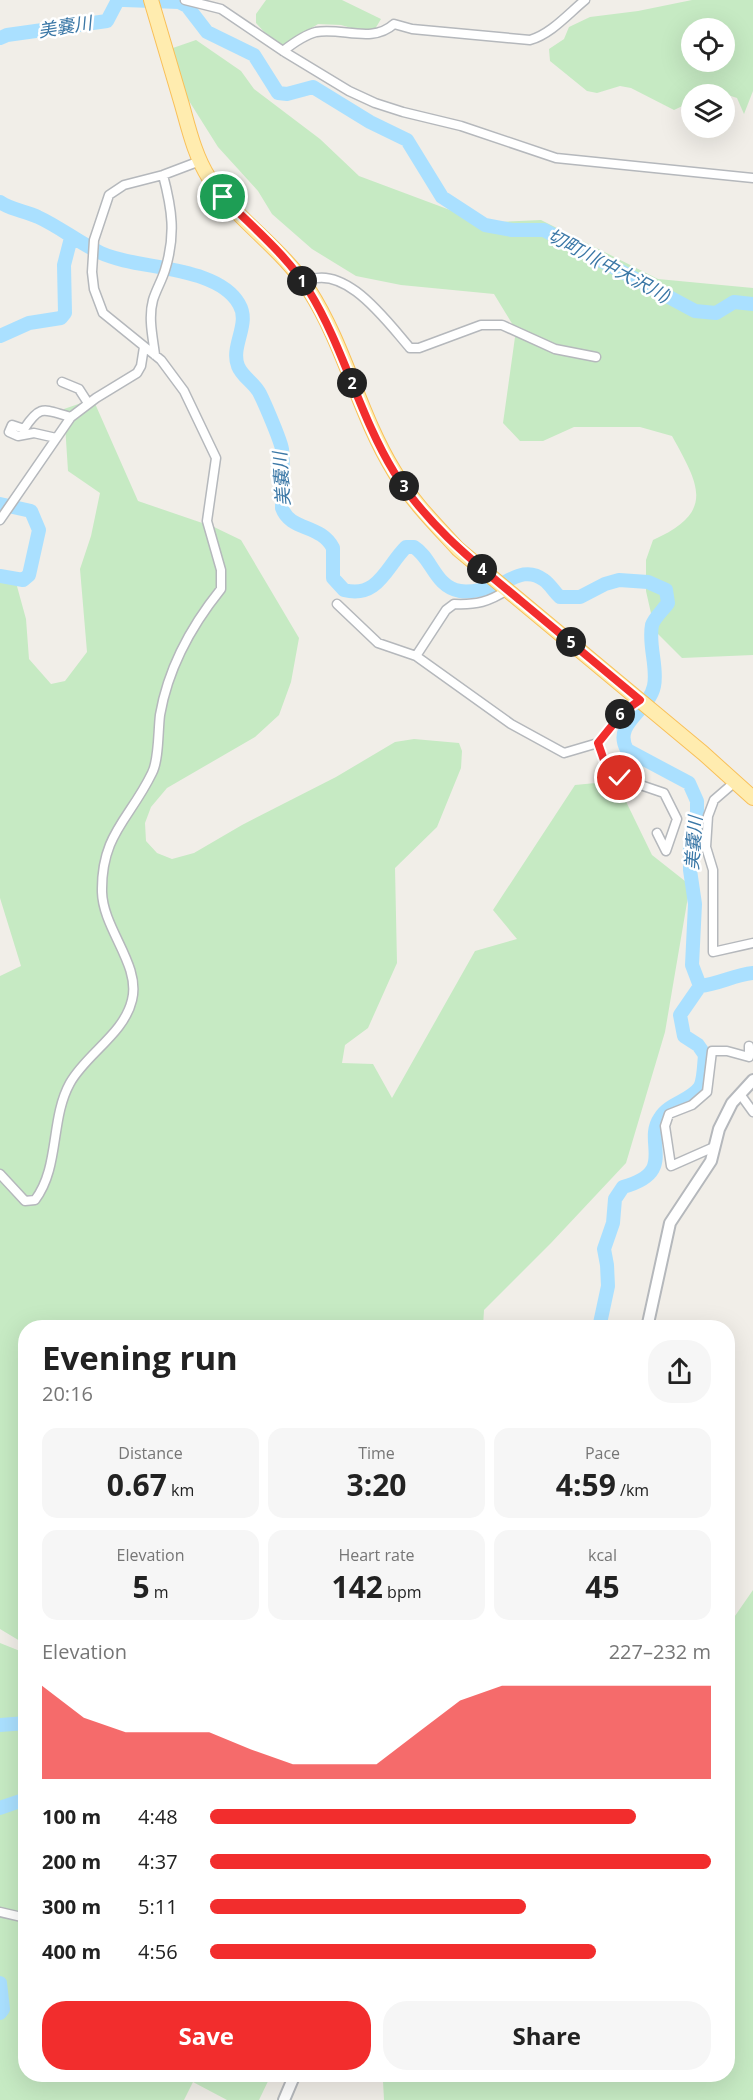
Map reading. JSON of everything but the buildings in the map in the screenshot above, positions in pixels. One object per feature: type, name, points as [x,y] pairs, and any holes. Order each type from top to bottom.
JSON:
[{"type":"main road","points":[[152,4],[194,146],[208,177],[223,197],[282,256],[303,283],[328,327],[394,472],[423,512],[458,549],[644,703],[753,798]]},
{"type":"street","points":[[185,0],[221,9],[283,51],[349,91],[375,103],[461,126],[556,158],[753,178]]},
{"type":"street","points":[[283,51],[315,32],[341,31],[373,34],[387,31],[394,24],[412,28],[530,40],[539,38],[557,25],[585,0]]},
{"type":"street","points":[[0,1174],[25,1201],[35,1200],[41,1192],[50,1165],[69,1085],[124,1018],[132,999],[132,975],[104,907],[103,866],[110,842],[154,771],[162,707],[183,647],[202,612],[221,590],[221,570],[207,521],[216,458],[184,391],[155,356],[103,313],[94,289],[92,272],[94,240],[109,195],[115,189],[200,161]]},
{"type":"street","points":[[155,356],[151,319],[155,296],[166,269],[172,212],[163,174]]},
{"type":"street","points":[[303,283],[310,279],[326,279],[357,291],[410,348],[419,348],[481,325],[502,325],[555,349],[596,357]]},
{"type":"street","points":[[0,520],[71,417],[88,403],[137,374],[141,366],[144,347]]},
{"type":"street","points":[[62,382],[79,389],[88,403]]},
{"type":"street","points":[[56,438],[34,433],[18,436],[9,432],[12,425],[24,429],[34,413],[41,410],[71,417]]},
{"type":"street","points":[[416,656],[446,610],[454,604],[473,605],[491,601],[502,586]]},
{"type":"street","points":[[337,604],[378,643],[416,656],[511,724],[564,753],[598,743],[623,712],[644,703]]},
{"type":"street","points":[[598,743],[606,766],[620,778],[664,793],[677,819],[666,851],[657,832]]},
{"type":"street","points":[[736,782],[714,800],[708,816],[706,847],[713,870],[713,952],[753,943]]},
{"type":"street","points":[[714,1147],[671,1166],[665,1126],[669,1114],[692,1105],[707,1092],[712,1051],[727,1051],[749,1057],[749,1046]]},
{"type":"street","points":[[649,1320],[670,1223],[705,1173],[711,1161],[719,1129],[732,1102],[753,1080]]},
{"type":"street","points":[[740,1094],[753,1112]]},
{"type":"street","points":[[0,1912],[18,1916]]},
{"type":"street","points":[[284,2100],[292,2082]]},
{"type":"green space","points":[[266,0],[342,0],[381,19],[375,29],[358,30],[341,25],[318,24],[283,46],[267,35],[256,23],[256,14]]},
{"type":"green space","points":[[692,0],[753,0],[753,91],[744,114],[735,97],[735,84],[681,84],[681,107],[674,110],[631,88],[620,86],[597,93],[587,91],[550,61],[549,49],[564,39],[569,27],[590,17],[638,11]]},
{"type":"green space","points":[[196,40],[241,71],[254,89],[320,139],[359,176],[466,216],[499,222],[541,220],[658,279],[753,288],[753,655],[682,658],[655,631],[646,591],[646,560],[653,540],[673,530],[686,519],[694,508],[696,496],[689,469],[672,436],[640,427],[574,427],[543,441],[520,441],[503,423],[516,330],[494,294],[401,285],[356,276],[312,249],[272,214],[258,191],[218,147],[179,85],[170,49]]},
{"type":"green space","points":[[93,399],[138,501],[214,527],[241,540],[299,638],[291,682],[279,715],[255,737],[167,788],[151,807],[145,823],[146,841],[157,853],[172,859],[194,853],[242,825],[336,777],[395,742],[414,739],[459,743],[462,751],[461,768],[437,827],[395,868],[397,963],[368,1028],[345,1045],[342,1063],[373,1064],[392,1098],[475,951],[517,939],[493,910],[575,785],[616,781],[652,855],[690,885],[665,1032],[626,1163],[484,1310],[483,1320],[18,1320],[18,1640],[0,1629],[0,976],[21,966],[0,898],[0,579],[15,579],[26,619],[29,659],[51,684],[65,681],[87,652],[80,569],[91,536],[100,493],[68,471],[64,409]]},
{"type":"green space","points":[[753,1590],[753,2100],[384,2100],[383,2082],[735,2082],[735,1616]]},
{"type":"green space","points":[[0,1643],[18,1650],[18,2082],[193,2082],[184,2100],[0,2100]]},
{"type":"green space","points":[[193,2082],[268,2082],[259,2100],[227,2100]]},
{"type":"waterway","name":"美嚢川","points":[[0,38],[7,35],[107,21],[118,0]]},
{"type":"waterway","name":"切町川(中大沢川)","points":[[124,0],[179,2],[187,6],[207,32],[254,55],[278,93],[287,94],[313,87],[370,122],[407,140],[442,197],[485,225],[512,230],[544,230],[695,311],[716,313],[734,302],[753,304]]},
{"type":"waterway","name":"美嚢川","points":[[0,202],[46,221],[101,253],[135,263],[195,275],[228,291],[239,304],[243,319],[236,351],[238,366],[260,394],[282,449],[282,508],[292,521],[328,540],[333,548],[333,578],[344,590],[356,592],[373,586],[406,547],[414,547],[445,584],[460,591],[487,588],[527,574],[544,580],[560,597],[580,597],[605,584],[619,580],[648,582],[666,590],[668,603],[652,625],[654,686],[646,703],[628,724],[624,732],[624,741],[627,750],[689,783],[697,801],[697,821],[690,847],[690,870],[695,904],[692,965],[700,986],[753,973]]},
{"type":"waterway","points":[[0,336],[29,323],[61,318],[65,313],[64,265],[71,238]]},
{"type":"waterway","points":[[0,504],[31,511],[39,530],[29,575],[23,580],[0,576]]},
{"type":"waterway","points":[[601,1320],[608,1286],[604,1249],[613,1223],[615,1199],[623,1187],[640,1181],[650,1173],[656,1156],[655,1137],[660,1118],[669,1109],[696,1092],[701,1084],[705,1055],[698,1045],[684,1036],[680,1015],[700,986]]},
{"type":"waterway","points":[[0,1725],[18,1724]]},
{"type":"waterway","points":[[0,1808],[18,1802]]},
{"type":"waterway","points":[[0,1983],[3,2009],[0,2013]]},
{"type":"route","points":[[223,197],[282,256],[309,290],[328,327],[383,451],[394,472],[423,512],[458,549],[640,700],[623,712],[598,743],[606,766],[620,778]]}]
